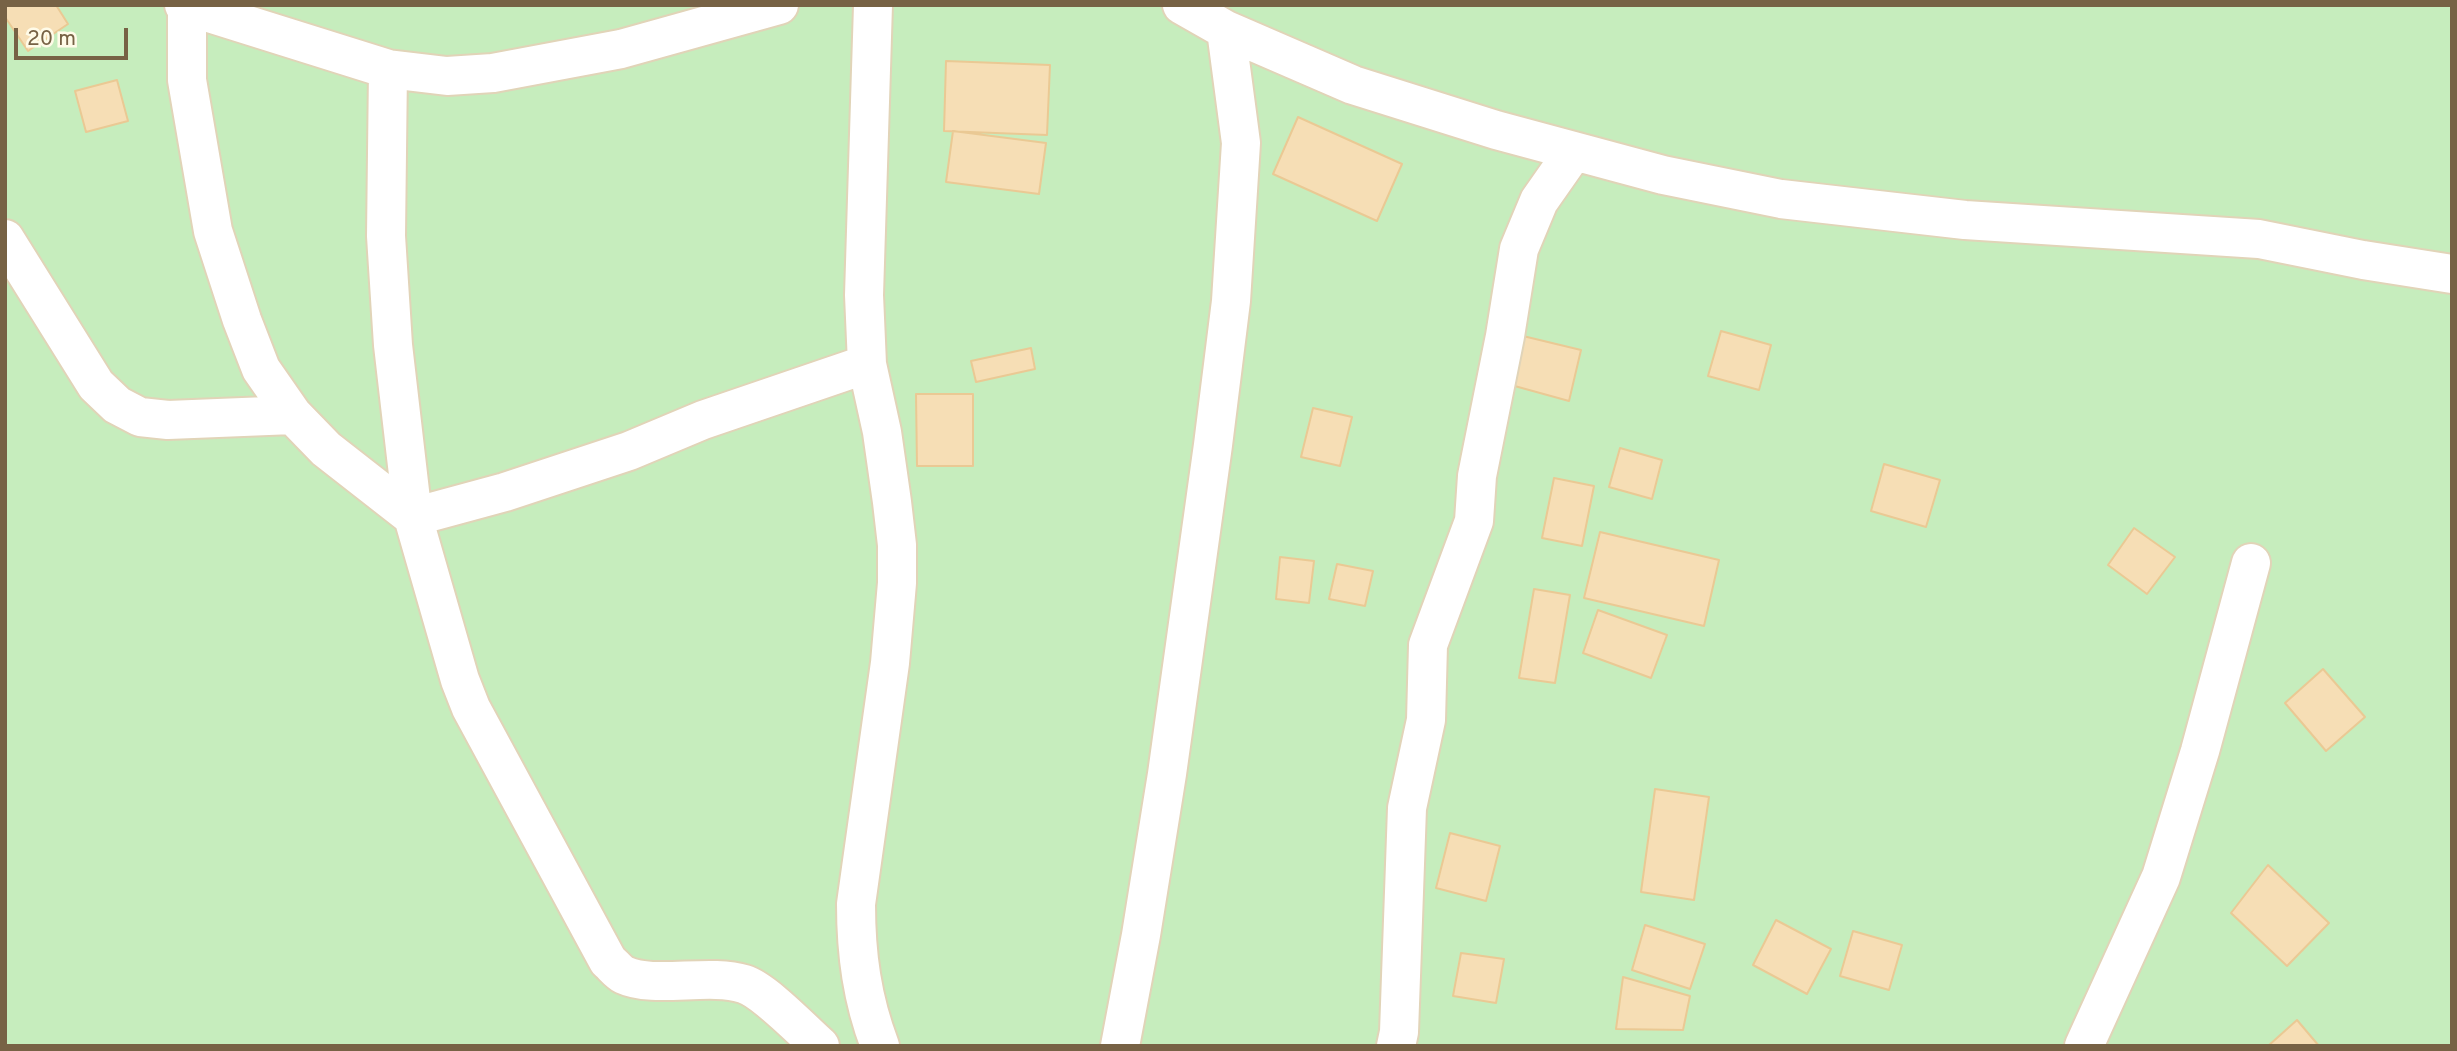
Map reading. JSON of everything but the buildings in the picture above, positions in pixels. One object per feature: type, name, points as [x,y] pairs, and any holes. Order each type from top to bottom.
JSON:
[{"type":"street","points":[[412,517],[358,477],[326,449],[292,415],[261,369],[213,231],[187,80],[185,6],[388,69],[447,76],[493,73],[621,49],[779,5]]},
{"type":"street","points":[[873,5],[864,295],[867,364],[882,432],[897,545],[897,583],[890,663],[856,904],[856,944],[868,1016],[880,1046]]},
{"type":"street","points":[[1182,5],[1226,30],[1353,85],[1496,130],[1663,175],[1782,199],[1965,220],[2259,239],[2362,260],[2452,274]]},
{"type":"street","points":[[1120,1046],[1142,935],[1167,774],[1212,458],[1231,301],[1241,143],[1226,30]]},
{"type":"street","points":[[388,69],[386,236],[393,345],[412,517],[460,680],[471,708],[608,961],[622,975],[641,980],[718,980],[746,984],[820,1046]]},
{"type":"street","points":[[1396,1046],[1399,1032],[1406,808],[1426,720],[1427,645],[1474,521],[1477,476],[1519,249],[1539,201],[1574,151]]},
{"type":"street","points":[[5,239],[96,385],[117,405],[140,417],[168,420],[292,415]]},
{"type":"street","points":[[412,517],[505,492],[629,451],[727,411],[867,364]]},
{"type":"street","points":[[2084,1046],[2161,877],[2200,751],[2250,563]]},
{"type":"green space","points":[[5,5],[2452,5],[2452,1046],[5,1046]]}]
